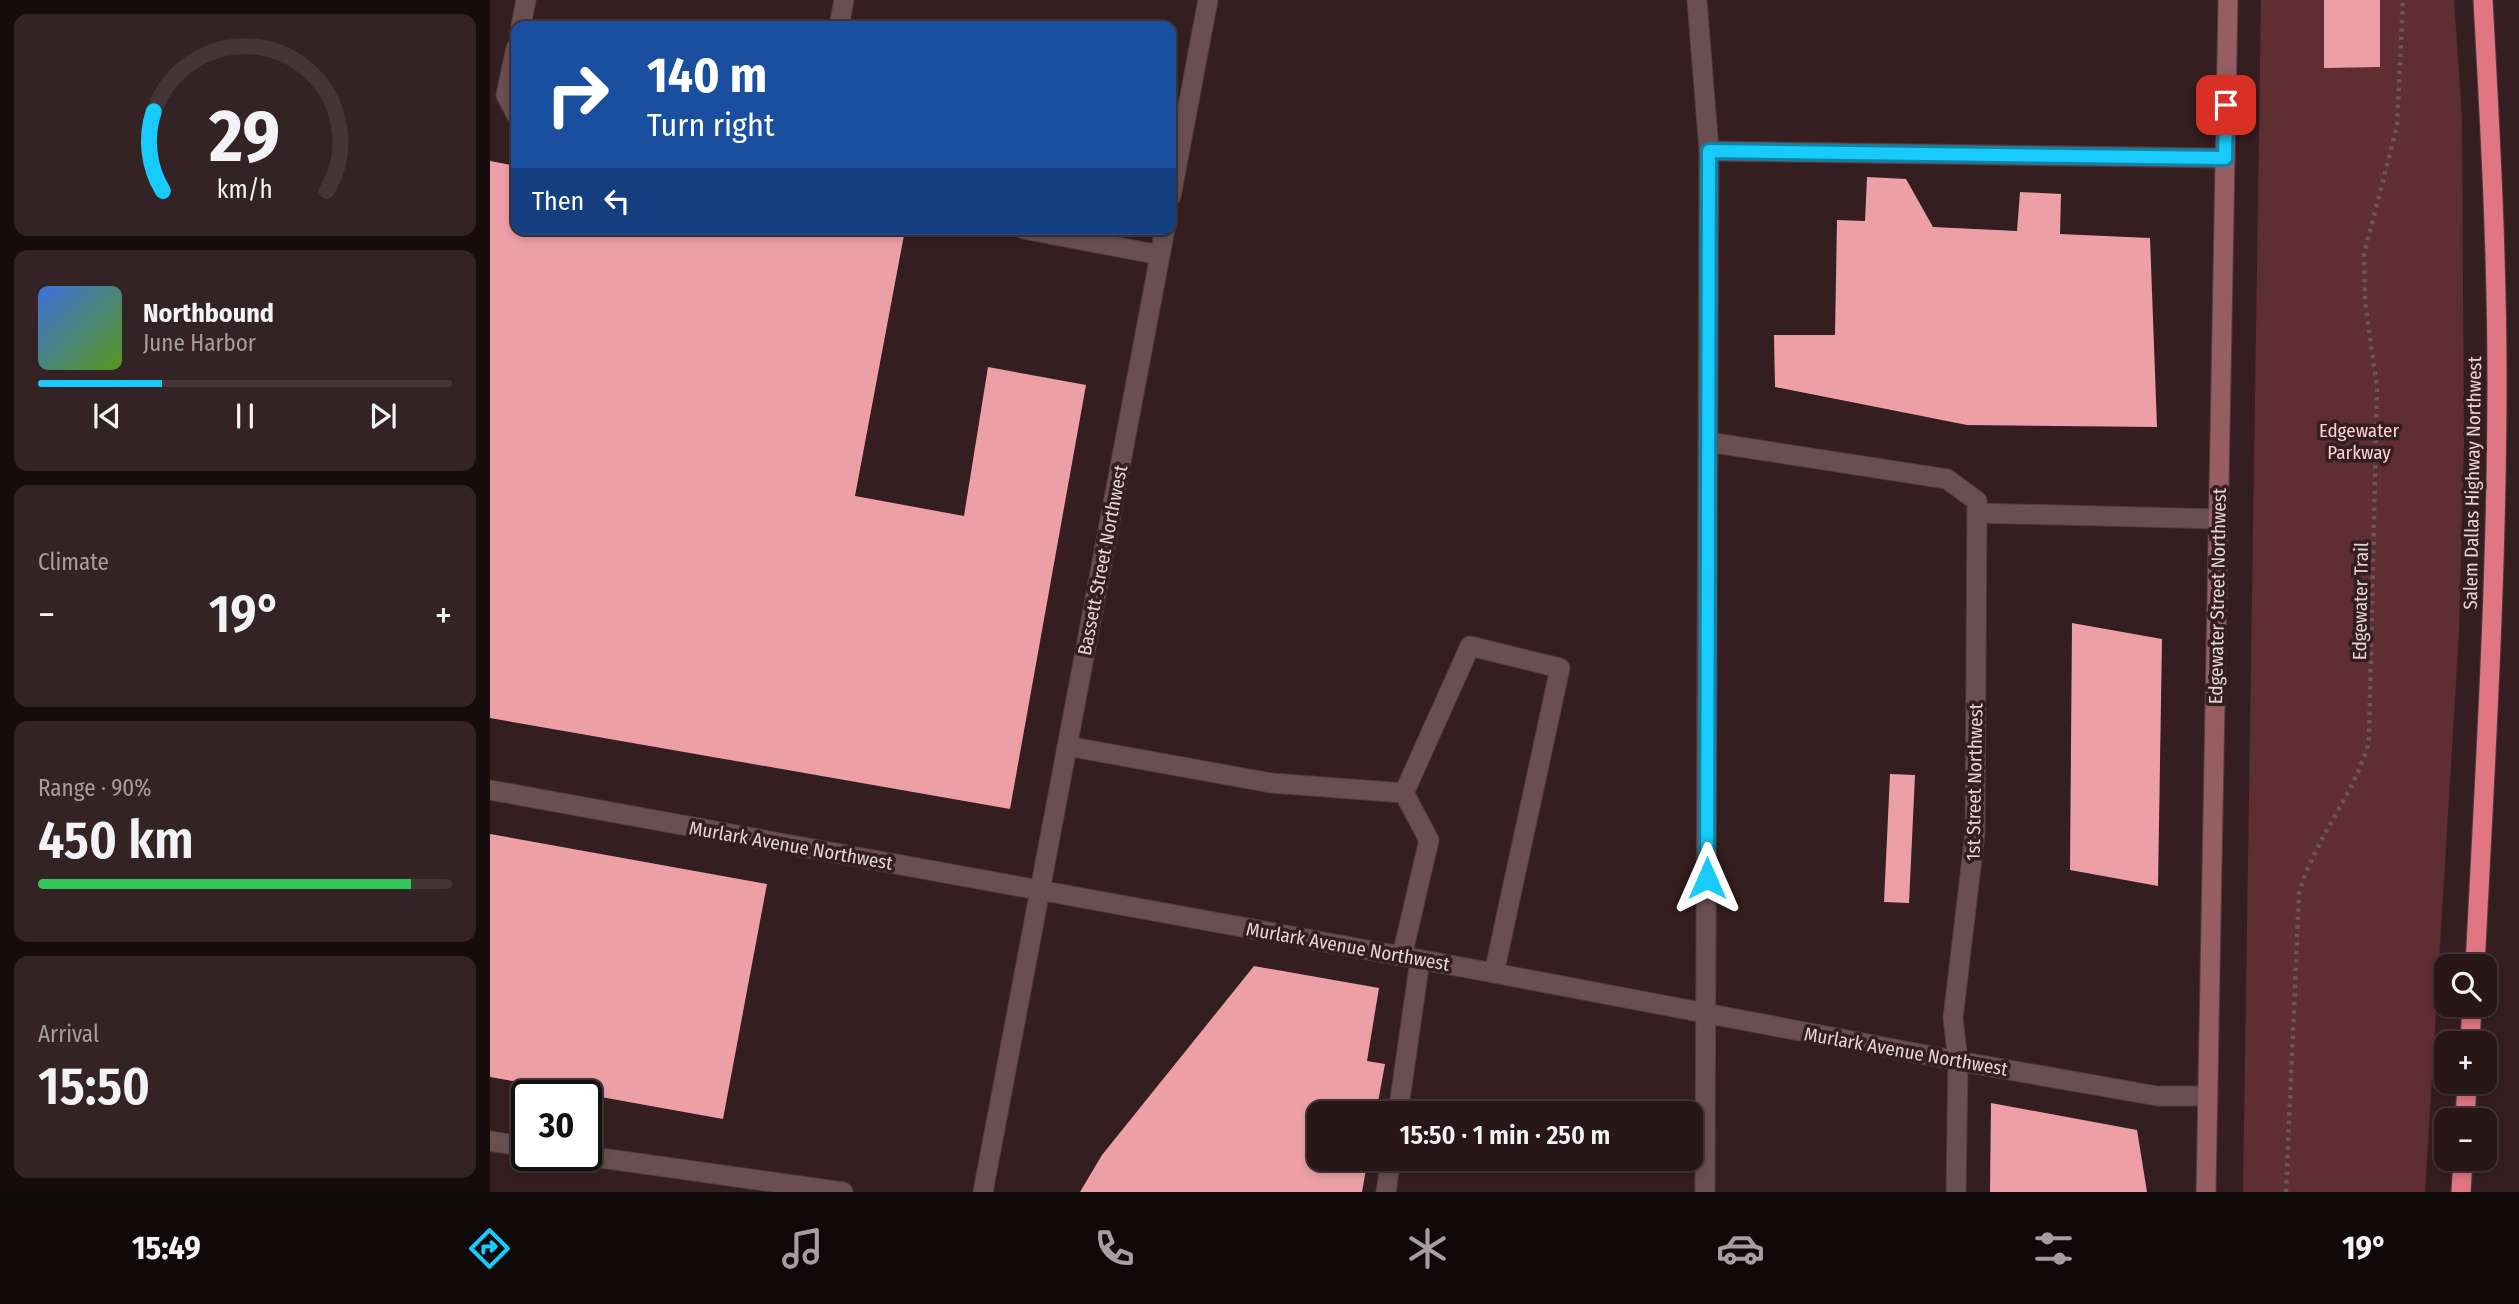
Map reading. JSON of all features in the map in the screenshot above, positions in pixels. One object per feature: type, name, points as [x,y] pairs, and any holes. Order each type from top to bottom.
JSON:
[{"type":"highway","name":"Salem Dallas Highway Northwest","points":[[2475,954],[2494,579],[2497,378],[2493,173],[2483,0]]},
{"type":"highway","points":[[2461,1192],[2462,1171]]},
{"type":"main road","name":"Edgewater Street Northwest","points":[[2206,1192],[2228,0]]},
{"type":"street","points":[[522,21],[526,0]]},
{"type":"street","points":[[840,21],[844,0]]},
{"type":"street","points":[[1176,170],[1208,0]]},
{"type":"street","points":[[1697,0],[1709,151],[1705,1192]]},
{"type":"street","points":[[511,72],[506,95],[511,104]]},
{"type":"street","points":[[1709,151],[2225,158]]},
{"type":"street","points":[[1055,235],[1160,255]]},
{"type":"street","name":"Bassett Street Northwest","points":[[984,1192],[1163,235]]},
{"type":"street","points":[[1708,442],[1947,479],[1977,507],[2218,519]]},
{"type":"street","name":"1st Street Northwest","points":[[1955,1192],[1958,1061],[1953,1018],[1975,834],[1977,507]]},
{"type":"street","points":[[1404,793],[1470,646],[1560,668],[1494,973]]},
{"type":"street","points":[[1067,747],[1271,783],[1404,793]]},
{"type":"street","name":"Murlark Avenue Northwest","points":[[490,790],[1707,1012],[1958,1061],[2157,1096],[2207,1096]]},
{"type":"street","points":[[1399,1101],[1411,958],[1429,840],[1404,793]]},
{"type":"street","points":[[490,1141],[511,1144]]},
{"type":"street","points":[[602,1158],[843,1192]]},
{"type":"street","points":[[1386,1192],[1389,1171]]},
{"type":"path","name":"Edgewater Trail","points":[[2287,1192],[2299,894],[2315,850],[2350,792],[2369,740],[2377,388],[2365,300],[2364,254],[2397,126],[2403,0]]},
{"type":"green space","name":"Edgewater Parkway","points":[[2261,0],[2454,0],[2462,118],[2464,441],[2459,633],[2439,954],[2434,954],[2436,1017],[2425,1192],[2243,1192]]},
{"type":"building","points":[[2324,0],[2380,0],[2380,67],[2324,68]]},
{"type":"building","points":[[490,161],[511,165],[511,235],[904,235],[855,496],[964,516],[988,367],[1086,385],[1010,809],[490,718]]},
{"type":"building","points":[[1867,177],[1906,179],[1933,227],[2017,231],[2020,192],[2061,194],[2060,234],[2150,238],[2157,427],[1967,425],[1775,387],[1774,335],[1835,335],[1837,220],[1865,221]]},
{"type":"building","points":[[2072,623],[2162,639],[2158,886],[2070,870]]},
{"type":"building","points":[[1890,774],[1915,775],[1909,903],[1884,902]]},
{"type":"building","points":[[490,834],[767,884],[723,1119],[602,1097],[602,1080],[511,1081],[490,1077]]},
{"type":"building","points":[[1254,966],[1379,988],[1367,1061],[1385,1064],[1378,1101],[1307,1101],[1307,1171],[1366,1171],[1362,1192],[1080,1192],[1102,1155]]},
{"type":"building","points":[[1991,1103],[2137,1130],[2147,1192],[1990,1192]]},
{"type":"route","points":[[1707,878],[1709,151],[2225,158],[2226,105]]}]
